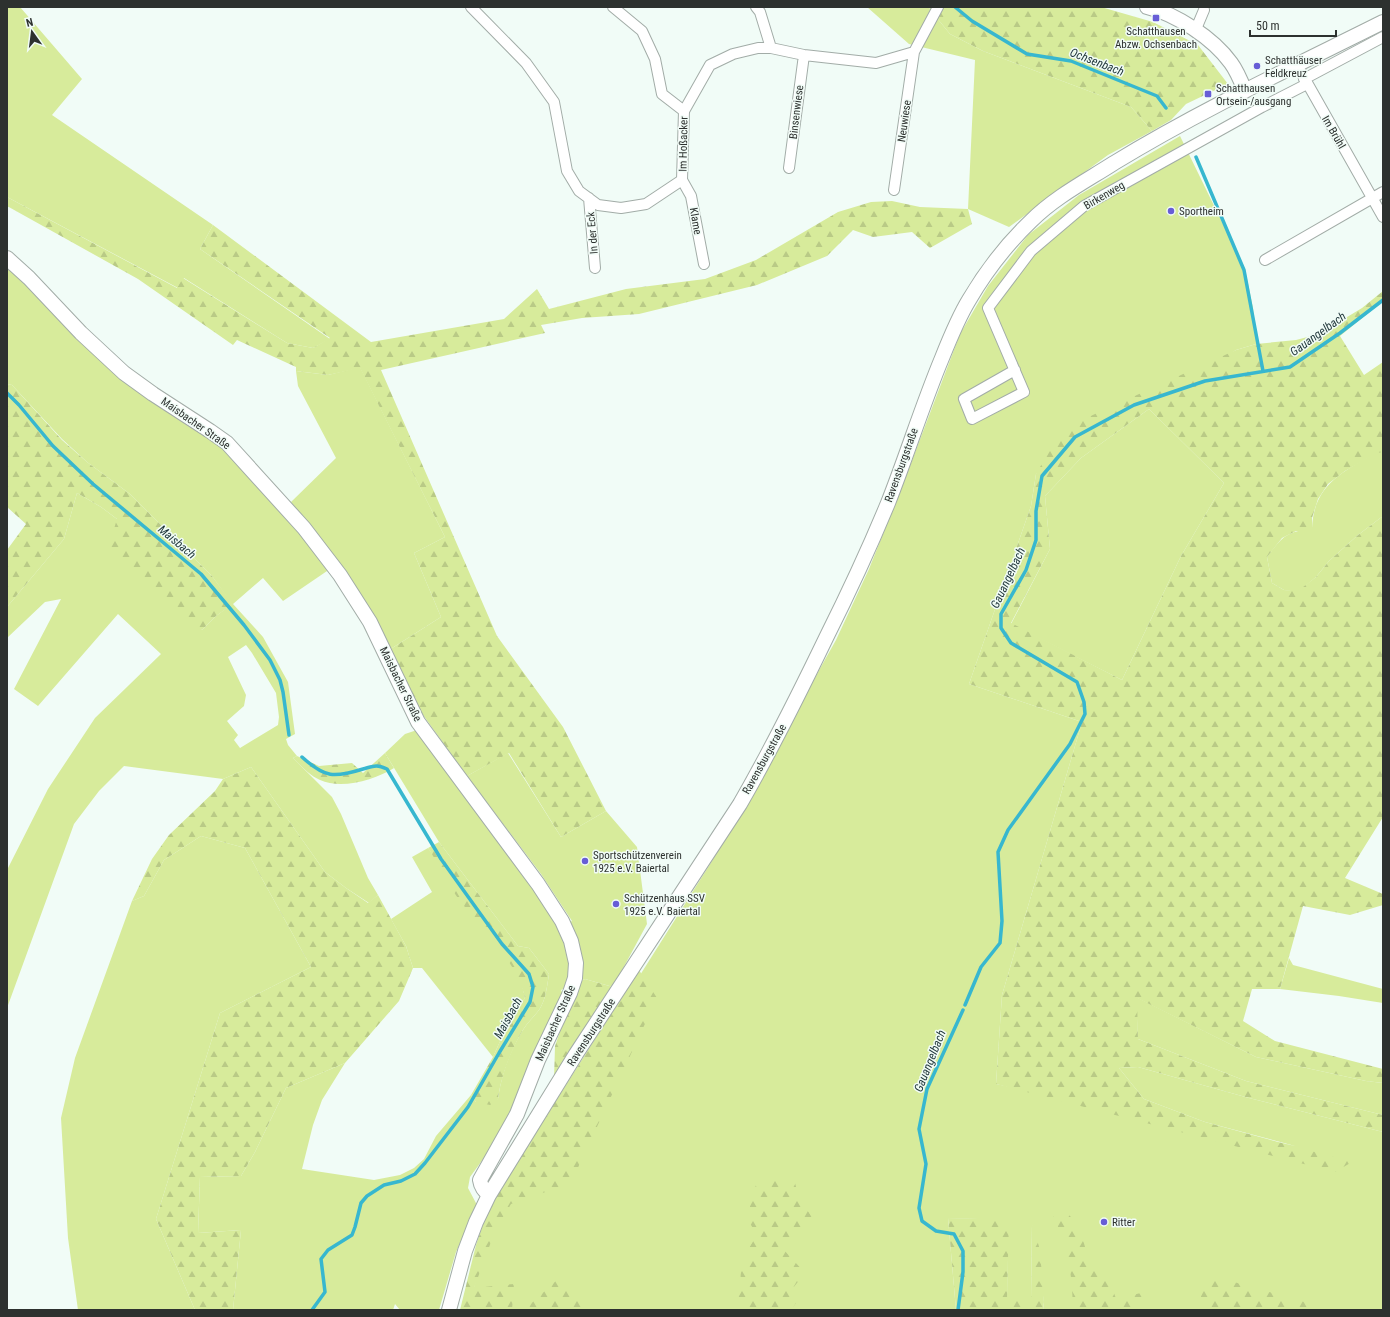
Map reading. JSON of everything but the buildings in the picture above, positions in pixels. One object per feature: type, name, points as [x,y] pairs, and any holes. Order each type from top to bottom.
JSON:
[{"type":"main road","points":[[1147,7],[1155,9],[1196,29],[1220,50],[1231,63],[1245,91],[1383,22]]},
{"type":"main road","name":"Ravensburgstraße","points":[[450,1310],[465,1251],[476,1222],[489,1195],[576,1054],[736,810],[763,763],[800,692],[858,572],[888,502],[949,339],[968,301],[988,270],[1032,220],[1057,198],[1139,148],[1245,91]]},
{"type":"main road","name":"Maisbacher Straße","points":[[7,258],[81,333],[113,363],[154,394],[227,443],[304,528],[340,575],[370,622],[418,722],[538,884],[562,921],[574,949],[576,963],[575,978],[565,1004],[538,1060],[517,1114],[480,1180],[484,1190],[489,1195]]},
{"type":"street","name":"Im Hoßacker","points":[[471,7],[526,63],[554,102],[567,171],[579,191],[598,205],[621,208],[646,204],[682,180],[684,111],[710,65],[733,54],[758,48],[771,48],[804,56],[876,62],[914,52]]},
{"type":"street","points":[[613,7],[642,31],[655,59],[662,94],[684,111]]},
{"type":"street","points":[[756,7],[760,12],[771,48]]},
{"type":"street","points":[[1196,29],[1206,8]]},
{"type":"street","points":[[914,52],[937,9]]},
{"type":"street","name":"Birkenweg","points":[[1015,370],[964,399],[972,419],[1024,392],[1015,370],[988,308],[1030,250],[1084,206],[1262,107],[1383,37]]},
{"type":"street","name":"Neuwiese","points":[[894,190],[914,52]]},
{"type":"street","name":"Binsenwiese","points":[[789,168],[804,56]]},
{"type":"street","name":"Im Brühl","points":[[1297,65],[1383,217]]},
{"type":"street","name":"Klame","points":[[682,180],[691,196],[704,264]]},
{"type":"street","points":[[1265,260],[1383,192]]},
{"type":"street","name":"In der Eck","points":[[589,198],[595,268]]},
{"type":"green space","points":[[7,7],[20,7],[82,79],[52,115],[213,225],[200,249],[330,339],[313,348],[287,343],[184,278],[178,288],[7,197]]},
{"type":"green space","points":[[867,7],[928,7],[950,34],[983,51],[1131,107],[1152,131],[1108,155],[1009,227],[968,209],[975,60],[909,44]]},
{"type":"green space","points":[[928,7],[1101,7],[1153,22],[1198,45],[1228,84],[1186,104],[1171,120],[1152,131],[1131,107],[983,51],[950,34]]},
{"type":"green space","points":[[1180,136],[1245,269],[1253,308],[1256,344],[1236,350],[1036,474],[1031,506],[969,684],[1082,722],[1002,995],[996,1084],[1295,1146],[1205,1122],[1144,1099],[1119,1068],[1138,1067],[1249,1098],[1383,1132],[1383,1310],[1043,1310],[1044,1302],[1032,1225],[1031,1300],[1007,1299],[1008,1220],[948,1218],[956,1310],[467,1310],[505,1185],[712,861],[836,640],[869,569],[960,334],[988,286],[1028,235],[1079,195]]},
{"type":"green space","points":[[7,197],[177,288],[183,278],[287,343],[313,348],[330,338],[200,249],[213,225],[371,342],[504,319],[537,289],[549,309],[626,289],[705,279],[756,260],[838,212],[871,202],[892,201],[920,207],[968,209],[972,224],[930,248],[912,232],[873,237],[853,230],[827,256],[757,285],[639,314],[582,318],[541,325],[545,333],[381,370],[497,636],[563,727],[606,811],[561,837],[509,753],[467,776],[423,715],[389,650],[441,617],[414,553],[445,537],[360,368],[328,375],[296,371],[296,367],[237,340],[233,345],[138,279],[7,206]]},
{"type":"green space","points":[[7,267],[219,443],[285,514],[330,569],[283,601],[263,578],[233,604],[263,637],[288,682],[295,734],[286,739],[288,745],[297,756],[293,758],[332,797],[341,814],[368,878],[378,895],[369,903],[325,872],[251,767],[223,779],[124,766],[99,791],[74,824],[7,1008],[7,870],[48,789],[95,718],[161,654],[118,614],[38,706],[14,689],[61,599],[45,602],[7,638],[7,607],[64,539],[77,493],[101,507],[117,519],[202,630],[216,616],[232,604],[212,576],[130,494],[87,462],[62,439],[12,385],[7,384]],"holes":[[[246,645],[276,693],[279,717],[278,725],[240,748],[234,740],[238,735],[227,721],[244,706],[246,695],[228,657]]]},
{"type":"green space","points":[[1383,291],[1383,301],[1340,336],[1364,375],[1383,362],[1383,452],[1377,453],[1345,471],[1328,484],[1318,499],[1312,518],[1312,528],[1310,533],[1296,531],[1282,538],[1267,557],[1272,583],[1284,590],[1298,591],[1316,577],[1329,561],[1358,535],[1383,516],[1383,817],[1345,878],[1383,894],[1383,905],[1350,915],[1303,906],[1280,989],[1252,989],[1243,1021],[1275,1041],[1383,1069],[1383,1083],[1366,1081],[1256,1057],[1137,998],[1138,1039],[1246,1081],[1383,1115],[1383,1132],[1249,1098],[1138,1067],[1119,1068],[1144,1099],[1205,1122],[1352,1162],[1335,1172],[996,1084],[1002,995],[1082,722],[969,684],[1031,506],[1036,474],[1062,429],[1236,350],[1256,344],[1296,340],[1319,334],[1362,308]],"holes":[[[1149,409],[1224,483],[1181,556],[1122,680],[1011,623],[1050,549],[1045,496],[1081,458]]]},
{"type":"green space","points":[[360,367],[445,537],[414,553],[441,617],[389,650],[321,542],[291,502],[336,458],[298,386],[296,371],[328,375]]},
{"type":"green space","points":[[7,384],[12,385],[62,440],[87,462],[130,494],[212,576],[233,604],[216,616],[202,630],[168,606],[107,552],[117,519],[101,507],[77,493],[64,539],[7,607],[7,550],[26,524],[7,507]]},
{"type":"green space","points":[[1149,409],[1224,483],[1181,556],[1122,680],[1011,624],[1050,549],[1045,496],[1081,458]]},
{"type":"green space","points":[[1377,452],[1383,452],[1383,516],[1358,535],[1329,561],[1316,577],[1298,592],[1284,590],[1272,583],[1267,557],[1272,550],[1285,536],[1312,528],[1318,500],[1324,490],[1342,473]]},
{"type":"green space","points":[[417,730],[562,927],[572,921],[541,874],[467,776],[508,753],[561,837],[606,811],[637,847],[647,924],[613,987],[585,979],[561,990],[564,996],[512,1111],[497,1140],[470,1177],[468,1188],[477,1205],[456,1252],[439,1310],[400,1310],[395,1304],[393,1310],[233,1310],[241,1230],[198,1233],[200,1177],[241,1176],[255,1152],[286,1088],[345,1063],[322,1100],[313,1125],[302,1169],[374,1180],[400,1175],[414,1168],[424,1159],[436,1136],[471,1095],[476,1102],[498,1099],[503,1074],[512,1050],[524,1028],[539,1010],[545,997],[549,974],[529,948],[518,946],[439,842],[385,753],[405,734]]},
{"type":"green space","points":[[385,753],[394,768],[368,780],[348,784],[328,783],[320,780],[309,773],[293,758],[297,756],[319,766],[352,763],[363,773]]},
{"type":"green space","points":[[251,767],[325,872],[368,903],[378,895],[406,946],[413,968],[399,1001],[345,1063],[286,1088],[255,1152],[241,1176],[200,1177],[198,1233],[241,1230],[233,1310],[195,1310],[156,1219],[220,1013],[311,967],[245,848],[201,836],[164,860],[144,896],[132,901],[152,859],[169,835],[215,791],[223,779]]},
{"type":"green space","points":[[201,836],[245,848],[311,967],[220,1013],[156,1219],[195,1310],[78,1310],[68,1238],[61,1118],[75,1058],[132,901],[144,896],[164,860]]},
{"type":"green space","points":[[439,842],[518,946],[529,948],[549,974],[543,1002],[539,1010],[520,1035],[506,1066],[498,1099],[490,1105],[476,1102],[471,1095],[493,1057],[510,1019],[525,998],[513,968],[504,954],[460,901],[428,848]]},
{"type":"green space","points":[[428,848],[515,969],[522,985],[525,998],[510,1019],[493,1057],[422,968],[413,968],[406,946],[391,919],[432,892],[412,857]]},
{"type":"green space","points":[[1289,958],[1293,965],[1383,989],[1383,1003],[1280,989]]},
{"type":"green space","points":[[639,970],[657,998],[568,1189],[554,1189],[511,1204],[495,1231],[474,1288],[514,1284],[512,1310],[460,1310],[476,1245],[489,1206]]},
{"type":"green space","points":[[585,979],[613,987],[554,1079],[555,1046],[577,983]]},
{"type":"green space","points":[[1136,997],[1256,1057],[1366,1081],[1383,1083],[1383,1115],[1246,1081],[1138,1039]]},
{"type":"green space","points":[[781,1176],[786,1181],[795,1183],[799,1198],[812,1217],[784,1250],[805,1273],[789,1293],[796,1303],[791,1310],[736,1310],[740,1289],[741,1269],[751,1260],[749,1248],[757,1235],[748,1220],[756,1185],[770,1178]]},
{"type":"green space","points":[[1057,1210],[1065,1212],[1077,1224],[1092,1268],[1106,1279],[1112,1288],[1116,1299],[1149,1291],[1149,1299],[1143,1310],[1073,1310],[1069,1262],[1063,1239],[1053,1216],[1054,1212]]},
{"type":"green space","points":[[948,1218],[1009,1219],[1007,1299],[1031,1299],[1032,1223],[1040,1250],[1044,1302],[1043,1310],[956,1310]]},
{"type":"green space","points":[[558,1279],[591,1310],[524,1310]]},
{"type":"green space","points":[[1227,1280],[1305,1302],[1324,1310],[1200,1309],[1201,1296],[1207,1281]]},
{"type":"waterway","name":"Ochsenbach","points":[[955,7],[972,21],[1027,54],[1071,61],[1157,96],[1166,108]]},
{"type":"waterway","name":"Ochsenbach","points":[[1196,157],[1244,270],[1263,371]]},
{"type":"waterway","name":"Gauangelbach","points":[[965,1005],[981,967],[1000,943],[1002,921],[998,852],[1008,830],[1070,744],[1085,714],[1084,702],[1077,682],[1011,643],[1001,628],[1001,614],[1026,570],[1036,540],[1036,511],[1042,476],[1075,437],[1134,405],[1205,381],[1290,367],[1340,333],[1383,300]]},
{"type":"waterway","name":"Maisbach","points":[[7,393],[53,446],[93,484],[201,574],[244,625],[270,660],[280,680],[289,735]]},
{"type":"waterway","name":"Maisbach","points":[[302,757],[317,769],[337,775],[375,766],[380,766],[387,769],[441,859],[502,944],[529,974],[533,987],[530,1002],[468,1107],[425,1163],[415,1174],[401,1181],[384,1185],[367,1196],[361,1203],[352,1235],[328,1250],[321,1259],[325,1292],[312,1310]]},
{"type":"waterway","name":"Gauangelbach","points":[[958,1310],[963,1272],[963,1251],[954,1234],[936,1231],[922,1221],[919,1208],[926,1164],[919,1129],[927,1089],[963,1010]]},
{"type":"place","name":"Schatthausen Abzw. Ochsenbach","points":[[1156,18]]},
{"type":"place","name":"Schatthäuser Feldkreuz","points":[[1257,66]]},
{"type":"place","name":"Schatthausen Ortsein-/ausgang","points":[[1208,94]]},
{"type":"place","name":"Sportheim","points":[[1171,211]]},
{"type":"place","name":"Sportschützenverein 1925 e.V. Baiertal","points":[[585,861]]},
{"type":"place","name":"Schützenhaus SSV 1925 e.V. Baiertal","points":[[616,904]]},
{"type":"place","name":"Ritter","points":[[1104,1222]]}]
